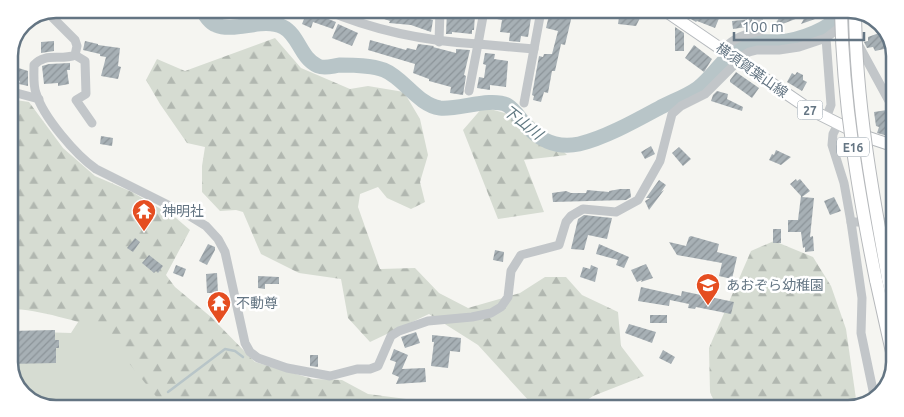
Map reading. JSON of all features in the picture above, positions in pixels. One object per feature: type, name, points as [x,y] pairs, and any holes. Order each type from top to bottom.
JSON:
[{"type":"highway","name":"E16","points":[[843,18],[846,96],[854,157],[882,279],[886,286]]},
{"type":"highway","name":"E16","points":[[857,18],[860,86],[866,150],[886,308]]},
{"type":"main road","name":"横須賀葉山線","points":[[676,18],[809,109],[861,135],[886,143]]},
{"type":"street","points":[[53,18],[75,40],[77,46],[74,55]]},
{"type":"street","points":[[346,18],[367,26],[439,42],[534,49]]},
{"type":"street","points":[[439,42],[440,18]]},
{"type":"street","points":[[469,91],[483,18]]},
{"type":"street","points":[[524,103],[540,18]]},
{"type":"street","points":[[92,123],[76,100],[86,94],[85,61],[74,55],[39,60],[34,65],[35,91],[38,100],[48,118],[85,161],[96,169],[188,215],[206,226],[218,239],[227,259],[245,343],[250,352],[258,358],[287,368],[330,376],[378,366],[390,336],[399,331],[428,321],[472,317],[491,313],[501,307],[508,296],[511,271],[521,255],[559,245],[566,222],[571,216],[583,209],[616,212],[638,200],[660,161],[672,114],[682,106],[705,94],[730,55],[732,41],[749,33],[760,31],[758,18]]},
{"type":"street","points":[[730,55],[799,46],[826,38],[842,18]]},
{"type":"street","points":[[844,18],[886,95]]},
{"type":"street","points":[[826,38],[831,104],[826,118]]},
{"type":"street","points":[[18,94],[38,100]]},
{"type":"street","points":[[838,124],[833,134],[832,145],[844,183],[851,222],[862,298],[861,333],[873,390]]},
{"type":"street","points":[[851,222],[886,223]]},
{"type":"green space","points":[[275,38],[301,68],[350,89],[368,86],[404,92],[420,119],[428,155],[420,182],[425,202],[411,209],[387,198],[378,187],[360,194],[358,207],[380,269],[415,268],[439,293],[468,308],[520,293],[545,277],[566,277],[582,295],[618,312],[621,346],[644,376],[587,400],[528,400],[478,345],[429,314],[370,342],[348,318],[341,279],[299,273],[261,254],[243,212],[236,210],[220,211],[202,192],[202,166],[205,147],[187,143],[146,80],[157,59],[185,71]]},
{"type":"green space","points":[[18,100],[29,102],[63,148],[95,176],[132,192],[176,218],[190,230],[166,275],[175,287],[211,317],[255,362],[313,379],[342,380],[368,394],[414,400],[159,400],[124,357],[107,328],[34,311],[18,310]]},
{"type":"green space","points":[[483,107],[533,121],[567,155],[524,160],[544,212],[498,219],[463,130]]},
{"type":"green space","points":[[774,241],[813,257],[831,286],[846,329],[856,399],[714,400],[710,392],[709,348],[751,251]]},
{"type":"green space","points":[[93,299],[206,400],[56,400],[41,397],[32,392],[25,385],[18,369],[18,331],[71,333]]},
{"type":"building","points":[[301,18],[326,18],[336,22],[333,29],[313,22],[311,28],[302,24],[304,19]]},
{"type":"building","points":[[381,18],[426,18],[433,20],[431,32],[411,25],[389,23],[390,21]]},
{"type":"building","points":[[447,18],[475,18],[472,34],[452,32],[452,34],[446,34]]},
{"type":"building","points":[[531,18],[528,37],[521,36],[520,42],[509,41],[510,33],[500,32],[502,20],[497,19]]},
{"type":"building","points":[[548,18],[571,18],[565,45],[561,44],[555,71],[552,71],[548,93],[544,92],[541,102],[533,100],[534,96],[532,95],[539,56],[543,57],[544,54],[552,54],[558,31],[546,28]]},
{"type":"building","points":[[619,18],[640,18],[636,26],[618,24]]},
{"type":"building","points":[[689,18],[719,18],[715,28]]},
{"type":"building","points":[[779,18],[798,18],[772,28]]},
{"type":"building","points":[[804,18],[818,18],[801,24]]},
{"type":"building","points":[[752,19],[753,26],[733,29],[732,21]]},
{"type":"building","points":[[338,24],[358,33],[352,46],[332,38]]},
{"type":"building","points":[[675,27],[684,33],[684,51],[675,51]]},
{"type":"building","points":[[879,33],[885,49],[875,51],[873,47],[867,48],[864,42],[868,41],[868,37]]},
{"type":"building","points":[[370,40],[406,50],[407,48],[416,50],[418,44],[434,46],[456,53],[456,49],[470,50],[464,75],[466,76],[463,95],[450,93],[451,87],[429,81],[429,79],[413,73],[415,64],[368,50]]},
{"type":"building","points":[[54,41],[54,51],[41,53],[41,42]]},
{"type":"building","points":[[85,41],[120,48],[118,66],[121,67],[118,79],[101,76],[106,57],[83,50]]},
{"type":"building","points":[[694,45],[712,59],[704,72],[685,58]]},
{"type":"building","points":[[485,53],[495,54],[494,59],[508,61],[506,87],[490,85],[490,90],[477,88],[479,77],[484,78],[486,65],[483,64]]},
{"type":"building","points":[[70,63],[70,70],[67,70],[69,84],[58,86],[58,83],[44,84],[42,66]]},
{"type":"building","points":[[18,68],[28,71],[28,86],[19,84],[20,81],[18,80]]},
{"type":"building","points":[[736,72],[759,88],[752,98],[730,82]]},
{"type":"building","points":[[797,72],[803,75],[803,80],[807,82],[802,91],[787,82],[792,73],[795,75]]},
{"type":"building","points":[[717,91],[728,94],[727,99],[743,107],[742,111],[711,101]]},
{"type":"building","points":[[886,110],[886,135],[877,133],[879,127],[876,126],[874,112]]},
{"type":"building","points":[[101,136],[113,138],[112,146],[100,144]]},
{"type":"building","points":[[651,146],[655,154],[645,159],[641,152]]},
{"type":"building","points":[[679,147],[691,159],[683,166],[672,153]]},
{"type":"building","points":[[776,150],[791,157],[781,165],[769,160]]},
{"type":"building","points":[[796,179],[797,181],[800,179],[810,191],[802,197],[814,198],[810,237],[813,236],[814,251],[805,252],[801,232],[788,232],[788,220],[798,220],[801,196],[790,184]]},
{"type":"building","points":[[659,180],[666,185],[649,210],[645,201],[650,198],[646,198]]},
{"type":"building","points":[[630,189],[631,197],[626,200],[553,202],[552,193],[566,191],[586,193],[587,190],[609,192]]},
{"type":"building","points":[[834,197],[841,211],[830,215],[824,201]]},
{"type":"building","points":[[584,215],[612,218],[607,239],[588,235],[584,250],[571,249],[578,219]]},
{"type":"building","points":[[773,229],[781,229],[781,243],[773,243]]},
{"type":"building","points":[[691,236],[719,244],[717,252],[737,257],[732,279],[719,276],[722,263],[677,255],[669,242],[686,246]]},
{"type":"building","points":[[135,238],[140,242],[133,252],[127,248]]},
{"type":"building","points":[[208,244],[215,247],[215,250],[207,265],[199,261]]},
{"type":"building","points":[[599,244],[629,257],[624,268],[616,265],[618,260],[596,254]]},
{"type":"building","points":[[495,250],[504,252],[503,262],[493,260]]},
{"type":"building","points":[[149,255],[163,266],[158,273],[156,271],[154,273],[142,263]]},
{"type":"building","points":[[646,264],[653,278],[637,282],[631,270]]},
{"type":"building","points":[[176,265],[186,269],[183,277],[173,273]]},
{"type":"building","points":[[591,265],[598,268],[595,282],[580,277],[583,267],[590,269]]},
{"type":"building","points":[[217,273],[218,293],[207,293],[206,274]]},
{"type":"building","points":[[258,276],[279,277],[279,284],[265,284],[265,289],[258,288]]},
{"type":"building","points":[[641,287],[681,296],[682,291],[734,302],[731,314],[696,307],[695,309],[688,308],[689,304],[670,300],[669,306],[638,301]]},
{"type":"building","points":[[650,315],[667,315],[667,323],[650,323]]},
{"type":"building","points":[[629,324],[656,332],[652,343],[625,333]]},
{"type":"building","points":[[55,330],[55,340],[59,340],[59,348],[56,348],[56,363],[18,364],[18,331]]},
{"type":"building","points":[[416,332],[420,343],[405,348],[401,337]]},
{"type":"building","points":[[432,335],[461,338],[460,352],[450,351],[448,368],[431,366],[434,342],[432,342]]},
{"type":"building","points":[[394,349],[408,355],[402,369],[425,368],[426,382],[396,384],[399,377],[392,374],[396,362],[390,360]]},
{"type":"building","points":[[663,350],[675,357],[671,364],[659,358]]},
{"type":"building","points":[[310,355],[318,355],[318,367],[310,366]]},
{"type":"waterway","name":"下山川","points":[[208,18],[216,25],[224,27],[258,24],[275,24],[283,27],[293,35],[307,58],[318,66],[357,65],[384,70],[432,106],[448,108],[492,102],[507,105],[534,133],[555,144],[563,145],[579,144],[610,133],[689,94],[704,83],[730,54],[745,44],[797,39],[815,33],[839,18]]},
{"type":"waterway","points":[[168,392],[225,349],[235,351],[243,357]]},
{"type":"place","name":"神明社","points":[[144,232]]},
{"type":"place","name":"あおぞら幼稚園","points":[[708,306]]},
{"type":"place","name":"不動尊","points":[[219,324]]}]
